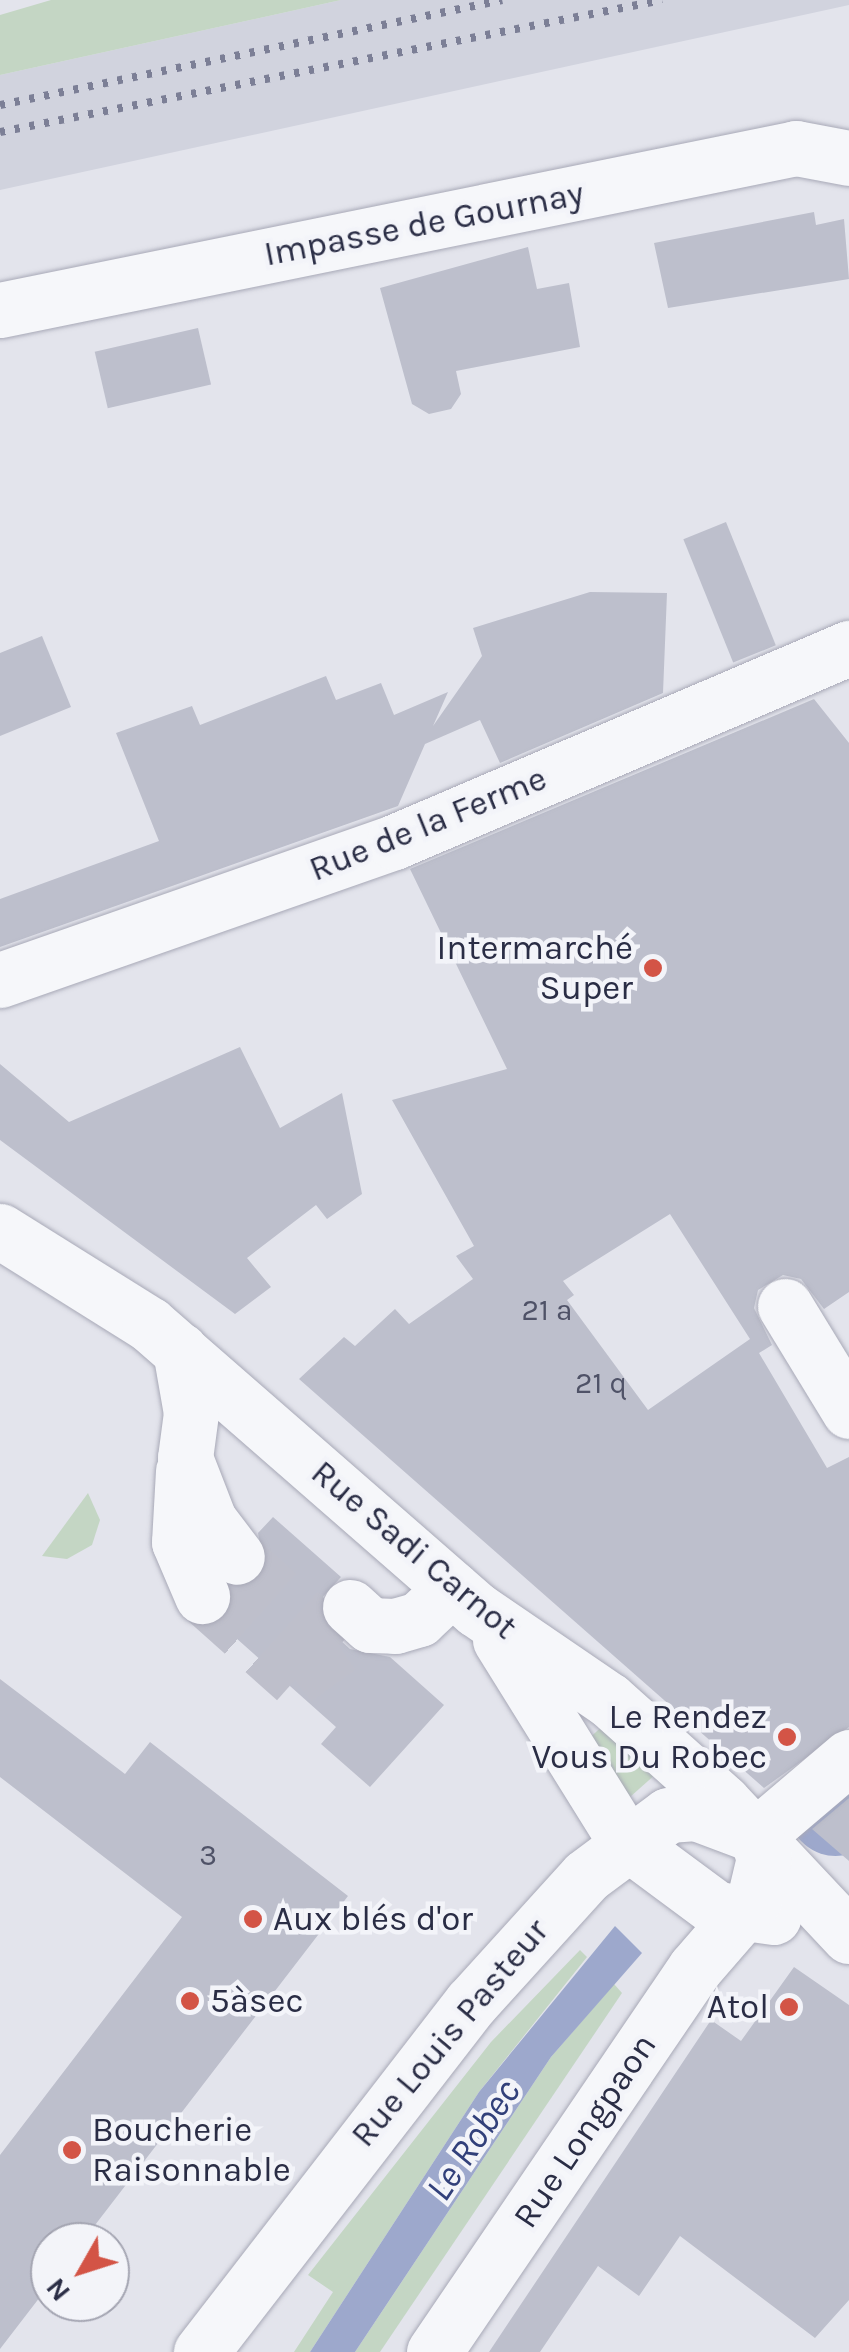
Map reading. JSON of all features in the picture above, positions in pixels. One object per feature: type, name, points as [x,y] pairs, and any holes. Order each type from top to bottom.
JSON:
[{"type":"street","name":"Impasse de Gournay","points":[[0,310],[796,148],[849,158]]},
{"type":"street","name":"Rue de la Ferme","points":[[0,980],[394,842],[846,655]]},
{"type":"street","name":"Rue Sadi Carnot","points":[[0,1231],[180,1350],[464,1599],[609,1700],[756,1836],[847,1934]]},
{"type":"street","points":[[785,1306],[849,1411]]},
{"type":"street","points":[[180,1350],[191,1413],[185,1458],[220,1560]]},
{"type":"street","points":[[360,1621],[418,1619],[464,1599],[535,1685],[625,1840],[680,1887],[742,1915],[847,1934]]},
{"type":"street","points":[[756,1836],[849,1757]]},
{"type":"street","name":"Rue Louis Pasteur","points":[[201,2352],[484,1988],[625,1840],[668,1814],[696,1813],[756,1836]]},
{"type":"street","name":"Rue Longpaon","points":[[434,2352],[696,1968],[742,1915],[762,1880],[756,1836]]},
{"type":"shaded area","points":[[341,0],[849,0],[849,5],[0,190],[0,75]]},
{"type":"green space","points":[[51,0],[341,0],[0,75],[0,15]]},
{"type":"green space","points":[[88,1493],[100,1520],[92,1545],[67,1559],[42,1556]]},
{"type":"green space","points":[[607,1722],[657,1773],[630,1797],[585,1742]]},
{"type":"green space","points":[[580,1950],[587,1957],[479,2092],[310,2352],[294,2352],[333,2292],[308,2275],[491,2042]]},
{"type":"green space","points":[[614,1984],[622,1993],[380,2352],[355,2352],[551,2057]]},
{"type":"water","points":[[615,1926],[642,1953],[551,2057],[355,2352],[310,2352],[479,2092]]},
{"type":"building","points":[[814,212],[816,225],[844,219],[849,279],[668,308],[654,243]]},
{"type":"building","points":[[528,247],[537,289],[569,283],[580,347],[456,371],[461,394],[451,409],[429,414],[412,404],[380,288]]},
{"type":"building","points":[[198,328],[211,385],[108,408],[95,352]]},
{"type":"building","points":[[726,522],[776,645],[733,663],[683,539]]},
{"type":"building","points":[[590,592],[667,593],[663,693],[500,763],[480,720],[425,744],[398,806],[0,947],[0,899],[159,841],[116,733],[192,706],[200,725],[326,676],[336,700],[381,683],[394,715],[448,692],[433,726],[482,656],[473,628]]},
{"type":"building","points":[[42,636],[71,707],[0,736],[0,653]]},
{"type":"building","points":[[814,699],[849,743],[849,1292],[824,1309],[801,1279],[783,1275],[758,1290],[754,1308],[772,1345],[759,1353],[827,1468],[849,1457],[849,1727],[764,1788],[299,1379],[344,1337],[355,1346],[395,1309],[409,1324],[473,1279],[456,1256],[474,1246],[392,1100],[507,1069],[410,869]],"holes":[[[670,1214],[750,1339],[648,1410],[567,1300],[574,1295],[563,1281]]]},
{"type":"building","points":[[240,1047],[280,1128],[342,1093],[362,1194],[327,1219],[316,1205],[247,1258],[271,1287],[235,1314],[0,1140],[0,1064],[69,1122]]},
{"type":"building","points":[[273,1517],[341,1577],[320,1600],[329,1630],[350,1649],[390,1657],[444,1705],[370,1787],[321,1744],[336,1727],[218,1622],[231,1587],[265,1570],[258,1533]]},
{"type":"building","points":[[0,1679],[125,1774],[150,1742],[348,1896],[97,2222],[30,2222],[30,2310],[0,2349],[0,2155],[182,1917],[0,1777]]},
{"type":"building","points":[[849,1798],[849,1861],[812,1829]]},
{"type":"building","points":[[794,1967],[849,2005],[849,2300],[815,2338],[680,2236],[639,2296],[598,2266],[540,2352],[489,2352],[711,2020],[741,2041]]},
{"type":"waterway","name":"Le Robec","points":[[835,1808],[849,1801]]},
{"type":"tunnel","points":[[237,1557],[338,1647]]},
{"type":"tunnel","points":[[202,1596],[295,1679],[360,1632]]},
{"type":"railway","points":[[0,105],[502,0]]},
{"type":"railway","points":[[0,132],[662,0]]},
{"type":"place","name":"Intermarché Super","points":[[653,968]]},
{"type":"place","name":"Le Rendez Vous Du Robec","points":[[787,1737]]},
{"type":"place","name":"Aux blés d'or","points":[[253,1919]]},
{"type":"place","name":"5àsec","points":[[190,2001]]},
{"type":"place","name":"Atol","points":[[789,2007]]},
{"type":"place","name":"Boucherie Raisonnable","points":[[72,2150]]}]
